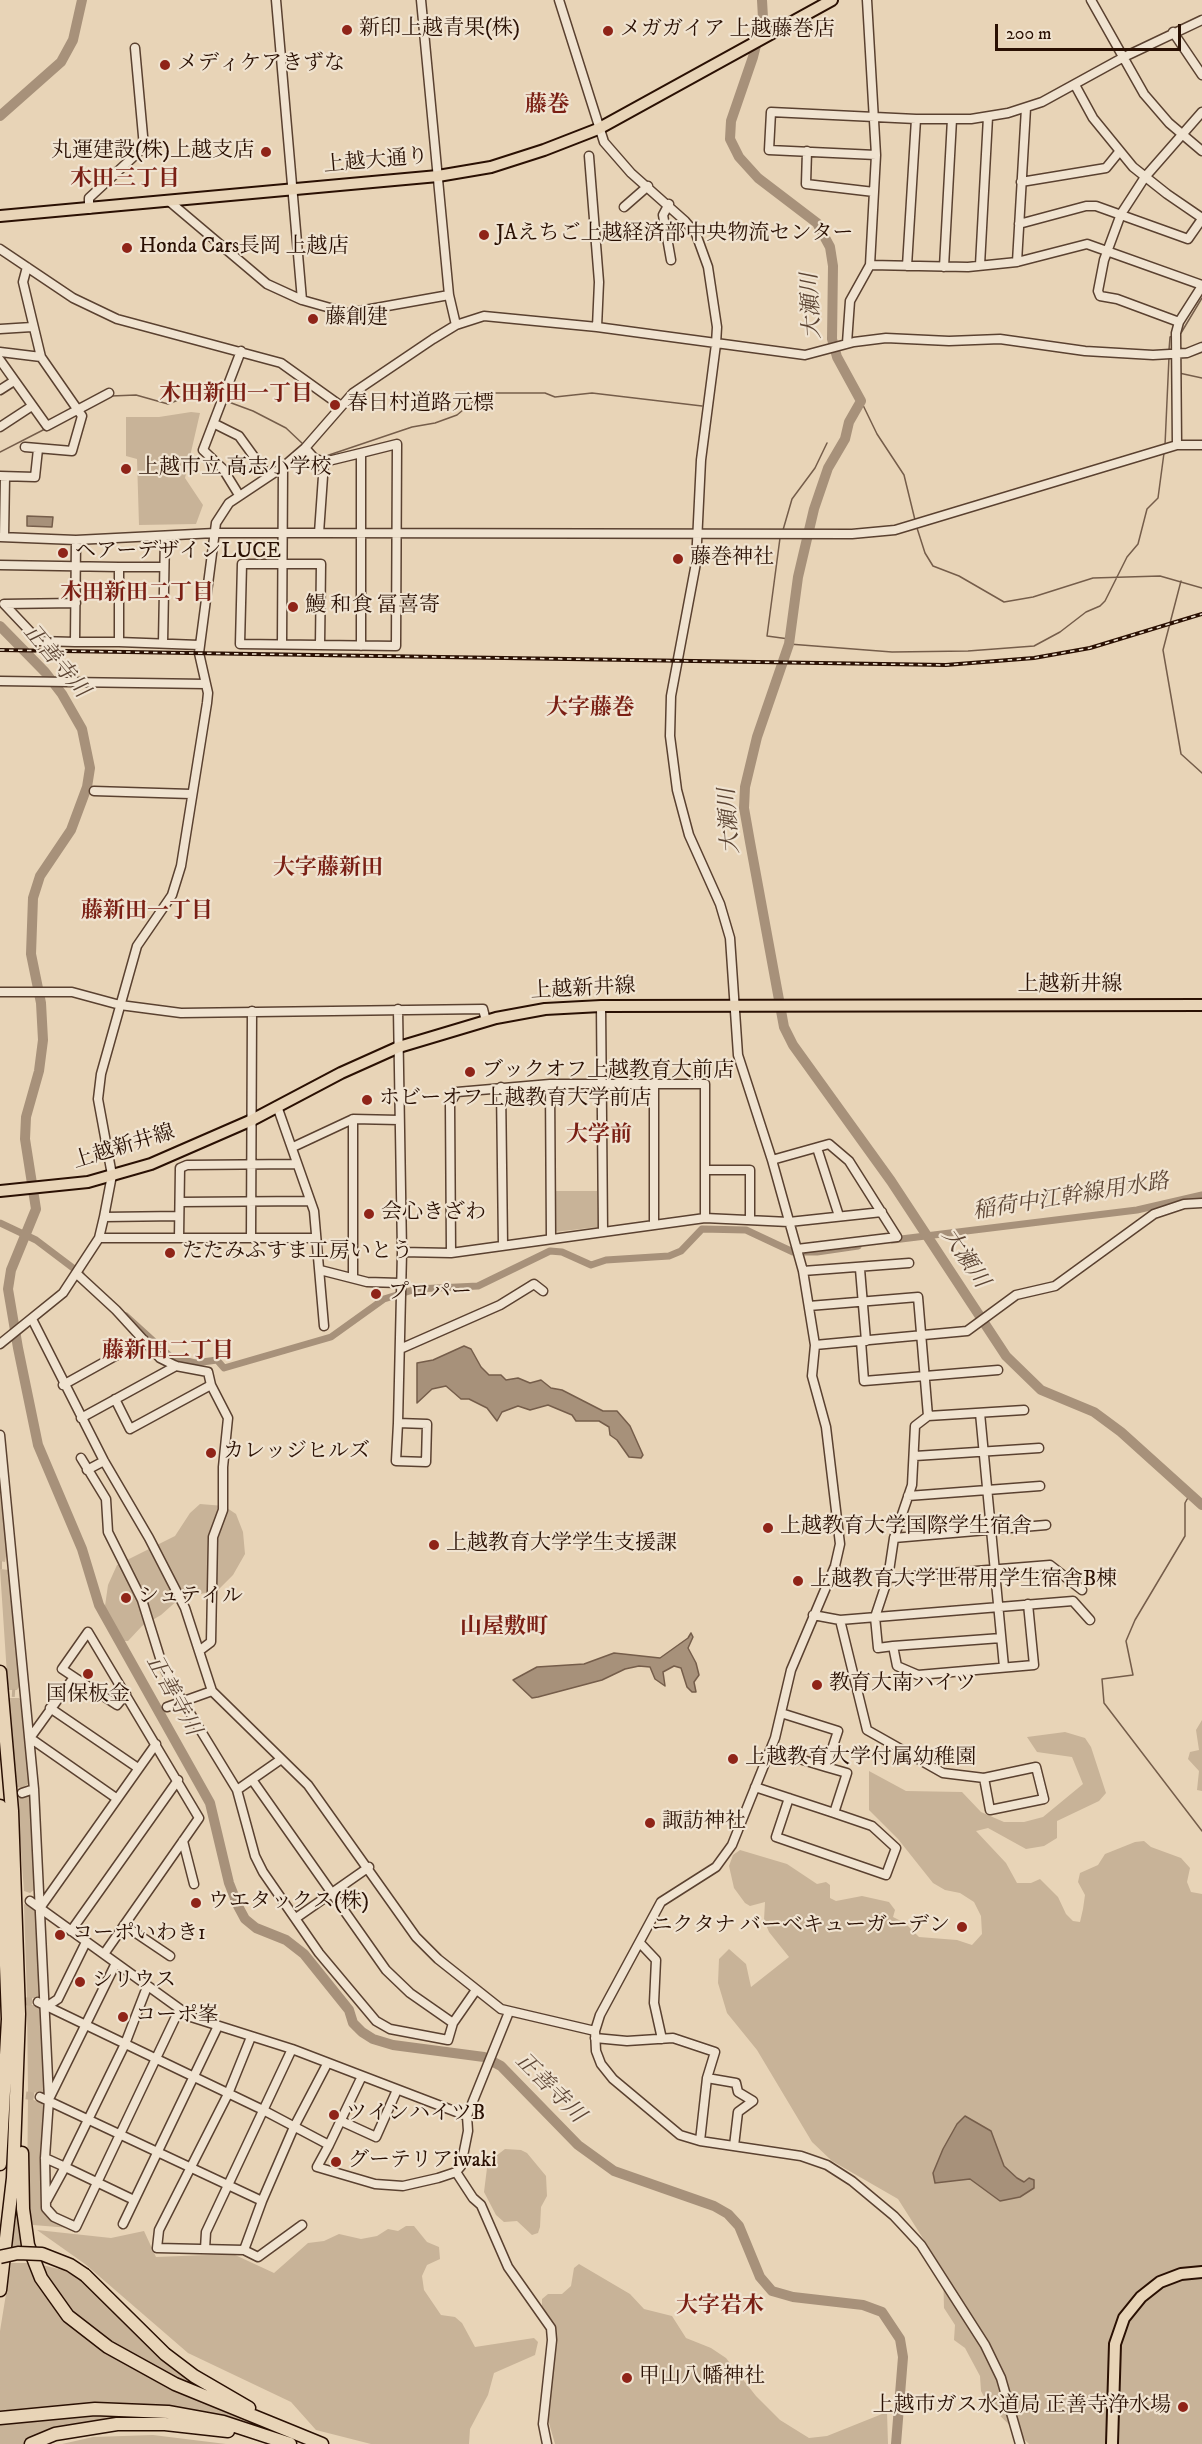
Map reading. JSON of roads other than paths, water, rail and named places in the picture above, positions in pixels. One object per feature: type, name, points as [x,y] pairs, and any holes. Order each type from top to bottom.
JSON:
[{"type":"highway","points":[[0,1672],[12,1811],[25,2229],[34,2262],[49,2292],[79,2327],[125,2358],[175,2384],[322,2444]]},
{"type":"highway","points":[[0,1809],[0,1818]]},
{"type":"highway","points":[[0,1809],[8,2019],[0,2163]]},
{"type":"highway","points":[[0,1849],[0,1961]]},
{"type":"highway","points":[[0,2290],[13,2178],[19,2013]]},
{"type":"highway","points":[[0,2257],[18,2253],[42,2254],[70,2265],[85,2275],[165,2354],[194,2376],[286,2430]]},
{"type":"highway","points":[[0,2418],[95,2409],[168,2412],[223,2421],[290,2444]]},
{"type":"highway","points":[[31,2444],[55,2434],[82,2428],[140,2423],[219,2429],[284,2444]]},
{"type":"main road","name":"上越大通り","points":[[0,216],[438,176],[465,173],[516,160],[598,129],[832,0]]},
{"type":"main road","name":"上越新井線","points":[[0,1191],[88,1182],[182,1152],[399,1047],[486,1021],[545,1009],[602,1006],[736,1008],[1202,1005]]},
{"type":"main road","points":[[1112,2444],[1115,2344],[1125,2319],[1141,2297],[1160,2283],[1181,2274],[1202,2272]]},
{"type":"street","points":[[276,0],[302,300]]},
{"type":"street","points":[[421,0],[449,295],[456,325]]},
{"type":"street","points":[[559,0],[598,129],[615,157],[669,204],[696,234],[704,251],[715,310],[716,344],[701,460],[696,563],[671,696],[670,736],[678,790],[689,835],[727,922],[736,1008],[738,1055],[772,1160],[803,1271],[815,1345],[812,1376],[826,1427],[840,1544],[835,1566],[791,1670],[770,1750],[735,1837],[724,1857],[707,1873],[667,1896],[652,1918],[600,2015],[595,2034],[601,2064],[613,2079],[680,2135],[700,2141],[801,2156],[827,2165],[852,2181],[894,2216],[921,2245],[985,2345],[1002,2378],[1020,2444]]},
{"type":"street","points":[[844,345],[850,301],[870,265],[876,155],[867,0]]},
{"type":"street","points":[[1092,0],[1144,94],[1182,135],[1202,151]]},
{"type":"street","points":[[876,155],[769,150],[771,112],[874,119],[988,117],[1026,108],[1075,85],[1173,32],[1202,20]]},
{"type":"street","points":[[1173,32],[1202,75]]},
{"type":"street","points":[[88,209],[89,198],[144,147],[135,48]]},
{"type":"street","points":[[1019,224],[1086,206],[1121,214],[1188,239],[1202,218],[1145,177],[1119,152],[1088,110],[1075,85]]},
{"type":"street","points":[[1017,262],[1026,108]]},
{"type":"street","points":[[1179,322],[1098,294],[1107,249],[1121,214],[1145,177],[1202,112]]},
{"type":"street","points":[[980,265],[988,117]]},
{"type":"street","points":[[907,266],[916,119]]},
{"type":"street","points":[[944,267],[952,119]]},
{"type":"street","points":[[807,151],[806,184],[874,192]]},
{"type":"street","points":[[1021,182],[1106,168],[1119,152]]},
{"type":"street","points":[[589,156],[599,282],[597,327]]},
{"type":"street","points":[[624,207],[648,186]]},
{"type":"street","points":[[170,202],[267,284],[302,300],[348,313],[449,295]]},
{"type":"street","points":[[669,204],[663,215],[671,261]]},
{"type":"street","points":[[870,265],[944,267],[1017,262],[1087,244],[1107,249],[1202,285],[1179,322],[1175,354],[1177,445]]},
{"type":"street","points":[[0,249],[73,298],[117,319],[281,363],[341,406]]},
{"type":"street","points":[[25,447],[72,452],[82,416],[79,408],[40,357],[38,340],[32,327],[23,282],[27,267]]},
{"type":"street","points":[[3,1341],[63,1293],[99,1238],[112,1175],[100,1114],[99,1087],[138,946],[172,895],[177,882],[205,719],[206,684],[199,645],[216,523],[223,508],[283,467],[307,446],[341,406],[369,380],[456,325],[484,316],[597,327],[805,355],[886,338],[949,341],[1000,339],[1085,351],[1175,354],[1199,352]]},
{"type":"street","points":[[0,329],[32,327]]},
{"type":"street","points":[[239,495],[223,469],[203,450],[215,424],[241,351]]},
{"type":"street","points":[[0,352],[40,357]]},
{"type":"street","points":[[0,360],[47,426],[110,393]]},
{"type":"street","points":[[0,390],[14,381]]},
{"type":"street","points":[[0,427],[32,406]]},
{"type":"street","points":[[215,424],[239,436],[268,476]]},
{"type":"street","points":[[307,446],[314,458],[324,462],[397,444],[396,646],[240,644],[242,564],[321,564],[320,645]]},
{"type":"street","points":[[38,449],[35,477],[2,476],[2,537],[76,540],[282,533],[816,534],[894,530],[1177,445],[1202,445]]},
{"type":"street","points":[[361,453],[361,646]]},
{"type":"street","points":[[320,533],[324,462]]},
{"type":"street","points":[[282,645],[283,467]]},
{"type":"street","points":[[163,644],[165,536]]},
{"type":"street","points":[[75,642],[76,540]]},
{"type":"street","points":[[0,565],[164,567]]},
{"type":"street","points":[[119,567],[119,642]]},
{"type":"street","points":[[2,602],[39,641],[199,645]]},
{"type":"street","points":[[2,602],[76,603]]},
{"type":"street","points":[[0,681],[206,684]]},
{"type":"street","points":[[94,791],[191,794]]},
{"type":"street","points":[[0,992],[82,994],[120,1005],[181,1013],[483,1009],[486,1021]]},
{"type":"street","points":[[602,1006],[603,1232]]},
{"type":"street","points":[[398,1009],[402,1252],[396,1461],[426,1461],[427,1424],[398,1423]]},
{"type":"street","points":[[251,1238],[252,1011]]},
{"type":"street","points":[[654,1083],[654,1225]]},
{"type":"street","points":[[550,1084],[551,1239]]},
{"type":"street","points":[[451,1253],[450,1103],[457,1092],[550,1084],[705,1084],[705,1218]]},
{"type":"street","points":[[501,1087],[503,1245]]},
{"type":"street","points":[[277,1106],[314,1211],[324,1326]]},
{"type":"street","points":[[293,1147],[353,1119],[399,1120]]},
{"type":"street","points":[[353,1119],[353,1278]]},
{"type":"street","points":[[772,1160],[829,1144],[849,1161],[897,1237],[797,1249]]},
{"type":"street","points":[[817,1148],[839,1216]]},
{"type":"street","points":[[179,1238],[180,1168],[297,1164]]},
{"type":"street","points":[[706,1170],[750,1170],[750,1220]]},
{"type":"street","points":[[180,1202],[310,1201]]},
{"type":"street","points":[[815,1345],[967,1331],[975,1328],[1016,1295],[1055,1286],[1154,1214],[1184,1204],[1202,1203]]},
{"type":"street","points":[[402,1252],[451,1253],[705,1218],[789,1222],[882,1212]]},
{"type":"street","points":[[104,1217],[179,1216]]},
{"type":"street","points":[[99,1238],[315,1238]]},
{"type":"street","points":[[803,1271],[860,1269],[909,1263]]},
{"type":"street","points":[[860,1269],[863,1302],[864,1381],[998,1370]]},
{"type":"street","points":[[320,1270],[367,1282],[400,1282]]},
{"type":"street","points":[[77,1274],[144,1340],[160,1359],[176,1366],[208,1372],[211,1385],[228,1418],[223,1467],[223,1510],[213,1537],[211,1642],[199,1652]]},
{"type":"street","points":[[400,1349],[500,1305],[534,1284],[543,1291]]},
{"type":"street","points":[[809,1306],[918,1297],[928,1416]]},
{"type":"street","points":[[32,1319],[63,1385],[149,1538],[185,1608],[212,1691],[280,1761],[308,1785],[369,1867],[416,1937],[476,1990],[509,2012],[627,2041],[673,2038],[715,2052],[707,2078],[700,2141]]},
{"type":"street","points":[[63,1385],[144,1340]]},
{"type":"street","points":[[81,1418],[176,1366]]},
{"type":"street","points":[[115,1399],[130,1429],[211,1385]]},
{"type":"street","points":[[1001,1638],[878,1648],[875,1617],[888,1578],[894,1538],[908,1496],[915,1456],[915,1426],[928,1416],[1024,1410]]},
{"type":"street","points":[[980,1413],[1004,1667]]},
{"type":"street","points":[[0,1435],[7,1566],[25,1694],[34,1789],[40,1908],[46,2203],[49,2212],[54,2217],[76,2227],[179,2010]]},
{"type":"street","points":[[915,1456],[1039,1448]]},
{"type":"street","points":[[81,1458],[106,1499],[108,1532],[142,1600],[161,1661],[183,1702],[237,1790],[255,1856],[263,1872],[319,1953],[380,2025],[390,2029],[448,2040],[453,2023],[476,1990]]},
{"type":"street","points":[[87,1470],[104,1461]]},
{"type":"street","points":[[908,1496],[1040,1486]]},
{"type":"street","points":[[894,1538],[1046,1525]]},
{"type":"street","points":[[888,1578],[1050,1565],[1082,1590]]},
{"type":"street","points":[[813,1615],[840,1620],[1073,1601],[1089,1620]]},
{"type":"street","points":[[893,1646],[897,1666],[918,1675],[1034,1665],[1028,1604]]},
{"type":"street","points":[[840,1620],[844,1648],[867,1730],[943,1773],[984,1778],[1036,1767],[1044,1799],[990,1810],[984,1778]]},
{"type":"street","points":[[104,1953],[199,1818],[178,1779],[156,1744],[126,1694],[88,1632],[62,1669],[117,1705],[126,1694]]},
{"type":"street","points":[[30,1738],[74,1677]]},
{"type":"street","points":[[167,1707],[212,1691]]},
{"type":"street","points":[[15,1693],[25,1694]]},
{"type":"street","points":[[50,1708],[138,1768]]},
{"type":"street","points":[[781,1713],[838,1731],[826,1767]]},
{"type":"street","points":[[30,1738],[116,1798]]},
{"type":"street","points":[[40,1908],[156,1744]]},
{"type":"street","points":[[770,1750],[847,1773],[834,1813]]},
{"type":"street","points":[[237,1790],[280,1761]]},
{"type":"street","points":[[71,1931],[178,1779]]},
{"type":"street","points":[[253,1780],[386,1970],[410,1993],[453,2023]]},
{"type":"street","points":[[755,1786],[872,1826],[896,1848],[886,1875],[776,1837],[789,1798]]},
{"type":"street","points":[[22,1793],[34,1789]]},
{"type":"street","points":[[183,1841],[194,1884]]},
{"type":"street","points":[[296,1918],[369,1867]]},
{"type":"street","points":[[30,1901],[179,2010],[218,2026],[292,2049],[467,2116]]},
{"type":"street","points":[[124,1925],[170,1956]]},
{"type":"street","points":[[42,2005],[58,2000],[86,1942]]},
{"type":"street","points":[[640,1943],[656,1960],[654,2003],[662,2039]]},
{"type":"street","points":[[44,2098],[86,2027],[116,1963]]},
{"type":"street","points":[[46,2203],[124,2044],[147,1987]]},
{"type":"street","points":[[42,2005],[263,2110],[328,2145]]},
{"type":"street","points":[[362,2076],[317,2167],[375,2184],[416,2184],[456,2172],[465,2154],[469,2120],[467,2116],[509,2012]]},
{"type":"street","points":[[123,2224],[218,2026]]},
{"type":"street","points":[[252,2037],[193,2167],[159,2230],[157,2248],[244,2250],[258,2257],[302,2224]]},
{"type":"street","points":[[205,2248],[206,2232],[292,2049]]},
{"type":"street","points":[[244,2250],[294,2127],[327,2064]]},
{"type":"street","points":[[707,2078],[735,2083],[738,2092],[753,2101],[738,2112],[734,2146]]},
{"type":"street","points":[[341,2121],[376,2137],[397,2090]]},
{"type":"street","points":[[44,2098],[262,2201]]},
{"type":"street","points":[[45,2158],[134,2200]]},
{"type":"street","points":[[456,2172],[481,2205],[508,2267],[551,2328],[552,2340],[543,2424],[547,2444]]},
{"type":"waterway","name":"正善寺川","points":[[0,116],[61,62],[73,40],[82,0]]},
{"type":"waterway","name":"大瀬川","points":[[762,0],[763,18],[753,57],[731,121],[730,139],[739,157],[758,178],[817,223],[830,247],[833,266],[832,339],[837,357],[861,401],[849,422],[845,439],[828,468],[814,509],[798,577],[789,644],[757,737],[745,787],[744,808],[784,1027],[793,1045],[891,1181],[1006,1356],[1041,1390],[1094,1412],[1121,1432],[1202,1505]]},
{"type":"waterway","points":[[1181,333],[1202,298]]},
{"type":"waterway","points":[[1169,350],[1170,337],[1173,336]]},
{"type":"waterway","points":[[1165,445],[1169,357]]},
{"type":"waterway","points":[[1179,373],[1202,378]]},
{"type":"waterway","points":[[111,396],[136,395],[168,404],[199,392],[218,399]]},
{"type":"waterway","points":[[323,457],[412,427],[435,423],[457,415],[481,395],[489,393],[545,393],[555,397],[592,393],[702,406]]},
{"type":"waterway","points":[[226,401],[253,411],[286,428],[304,445]]},
{"type":"waterway","points":[[861,401],[877,434],[904,475],[915,520]]},
{"type":"waterway","points":[[0,452],[45,429]]},
{"type":"waterway","points":[[783,530],[792,499],[815,468],[827,443]]},
{"type":"waterway","points":[[789,644],[892,652],[968,651],[1034,646],[1060,632],[1105,601],[1127,557],[1138,544],[1147,509],[1158,498],[1164,453]]},
{"type":"waterway","points":[[917,528],[925,553],[933,566],[959,576],[1004,602],[1033,597],[1093,578],[1160,576],[1202,588]]},
{"type":"waterway","points":[[780,538],[767,636],[789,639]]},
{"type":"waterway","points":[[1181,581],[1163,650],[1181,754],[1202,773]]},
{"type":"waterway","name":"正善寺川","points":[[0,626],[45,672],[62,694],[82,729],[90,768],[87,787],[71,830],[40,876],[33,898],[31,954],[41,1003],[43,1040],[39,1071],[26,1117],[25,1139],[36,1209],[11,1270],[8,1289],[18,1348],[38,1445],[82,1549],[99,1605],[210,1803],[229,1883],[238,1906],[245,1919],[256,1928],[286,1940],[304,1954],[349,2010],[353,2023],[373,2039],[393,2045],[484,2057],[501,2066],[578,2145],[614,2171],[714,2206],[728,2214],[739,2226],[760,2277],[772,2291],[793,2297],[863,2305],[882,2312],[900,2339],[903,2357],[896,2444]]},
{"type":"waterway","name":"稲荷中江幹線用水路","points":[[893,1240],[1137,1210],[1202,1195]]},
{"type":"waterway","name":"稲荷中江幹線用水路","points":[[0,1223],[36,1240],[81,1274]]},
{"type":"waterway","name":"稲荷中江幹線用水路","points":[[126,1316],[171,1357],[195,1363],[217,1360],[224,1368],[331,1337],[384,1299],[416,1289],[478,1286],[550,1251],[562,1252],[591,1265],[606,1260],[669,1256],[681,1251],[702,1229],[746,1230],[793,1252],[817,1252],[858,1246]]},
{"type":"waterway","points":[[1190,1494],[1185,1503],[1185,1536],[1135,1620],[1126,1641],[1133,1675],[1102,1679],[1104,1703],[1202,1831]]},
{"type":"tunnel","points":[[0,1692],[15,1693]]},
{"type":"tunnel","points":[[0,2000],[38,2002]]},
{"type":"tunnel","points":[[14,2094],[40,2097]]},
{"type":"railway","points":[[0,650],[946,665],[1034,658],[1090,648],[1202,614]]},
{"type":"place","name":"新印上越青果(株)","points":[[347,30]]},
{"type":"place","name":"メガガイア 上越藤巻店","points":[[608,31]]},
{"type":"place","name":"メディケアきずな","points":[[165,65]]},
{"type":"place","name":"丸運建設(株)上越支店","points":[[266,152]]},
{"type":"place","name":"JAえちご上越経済部中央物流センター","points":[[484,235]]},
{"type":"place","name":"Honda Cars長岡 上越店","points":[[127,248]]},
{"type":"place","name":"藤創建","points":[[313,319]]},
{"type":"place","name":"春日村道路元標","points":[[335,405]]},
{"type":"place","name":"上越市立 高志小学校","points":[[126,469]]},
{"type":"place","name":"ヘアーデザインLUCE","points":[[63,553]]},
{"type":"place","name":"藤巻神社","points":[[678,559]]},
{"type":"place","name":"鰻 和食 冨喜寄","points":[[293,607]]},
{"type":"place","name":"ブックオフ上越教育大前店","points":[[470,1072]]},
{"type":"place","name":"ホビーオフ上越教育大学前店","points":[[367,1100]]},
{"type":"place","name":"会心きざわ","points":[[369,1214]]},
{"type":"place","name":"たたみふすま工房いとう","points":[[170,1253]]},
{"type":"place","name":"プロパー","points":[[376,1294]]},
{"type":"place","name":"カレッジヒルズ","points":[[211,1453]]},
{"type":"place","name":"上越教育大学国際学生宿舎","points":[[768,1528]]},
{"type":"place","name":"上越教育大学学生支援課","points":[[434,1545]]},
{"type":"place","name":"上越教育大学世帯用学生宿舎B棟","points":[[798,1581]]},
{"type":"place","name":"シュテイル","points":[[126,1598]]},
{"type":"place","name":"国保板金","points":[[88,1674]]},
{"type":"place","name":"教育大南ハイツ","points":[[817,1685]]},
{"type":"place","name":"上越教育大学付属幼稚園","points":[[733,1759]]},
{"type":"place","name":"諏訪神社","points":[[650,1823]]},
{"type":"place","name":"ウエタックス(株)","points":[[196,1903]]},
{"type":"place","name":"ニクタナ バーベキューガーデン","points":[[962,1927]]},
{"type":"place","name":"コーポいわき1","points":[[60,1935]]},
{"type":"place","name":"シリウス","points":[[80,1982]]},
{"type":"place","name":"コーポ峯","points":[[123,2017]]},
{"type":"place","name":"ツインハイツB","points":[[334,2115]]},
{"type":"place","name":"グーテリアiwaki","points":[[336,2162]]},
{"type":"place","name":"甲山八幡神社","points":[[627,2378]]},
{"type":"place","name":"上越市ガス水道局 正善寺浄水場","points":[[1183,2407]]},
{"type":"district","name":"藤巻","points":[[547,106]]},
{"type":"district","name":"木田三丁目","points":[[125,180]]},
{"type":"district","name":"木田新田一丁目","points":[[236,395]]},
{"type":"district","name":"木田新田二丁目","points":[[137,594]]},
{"type":"district","name":"大字藤巻","points":[[590,709]]},
{"type":"district","name":"大字藤新田","points":[[328,869]]},
{"type":"district","name":"藤新田一丁目","points":[[147,912]]},
{"type":"district","name":"大学前","points":[[599,1136]]},
{"type":"district","name":"藤新田二丁目","points":[[168,1352]]},
{"type":"district","name":"山屋敷町","points":[[504,1628]]},
{"type":"district","name":"大字岩木","points":[[720,2307]]}]
